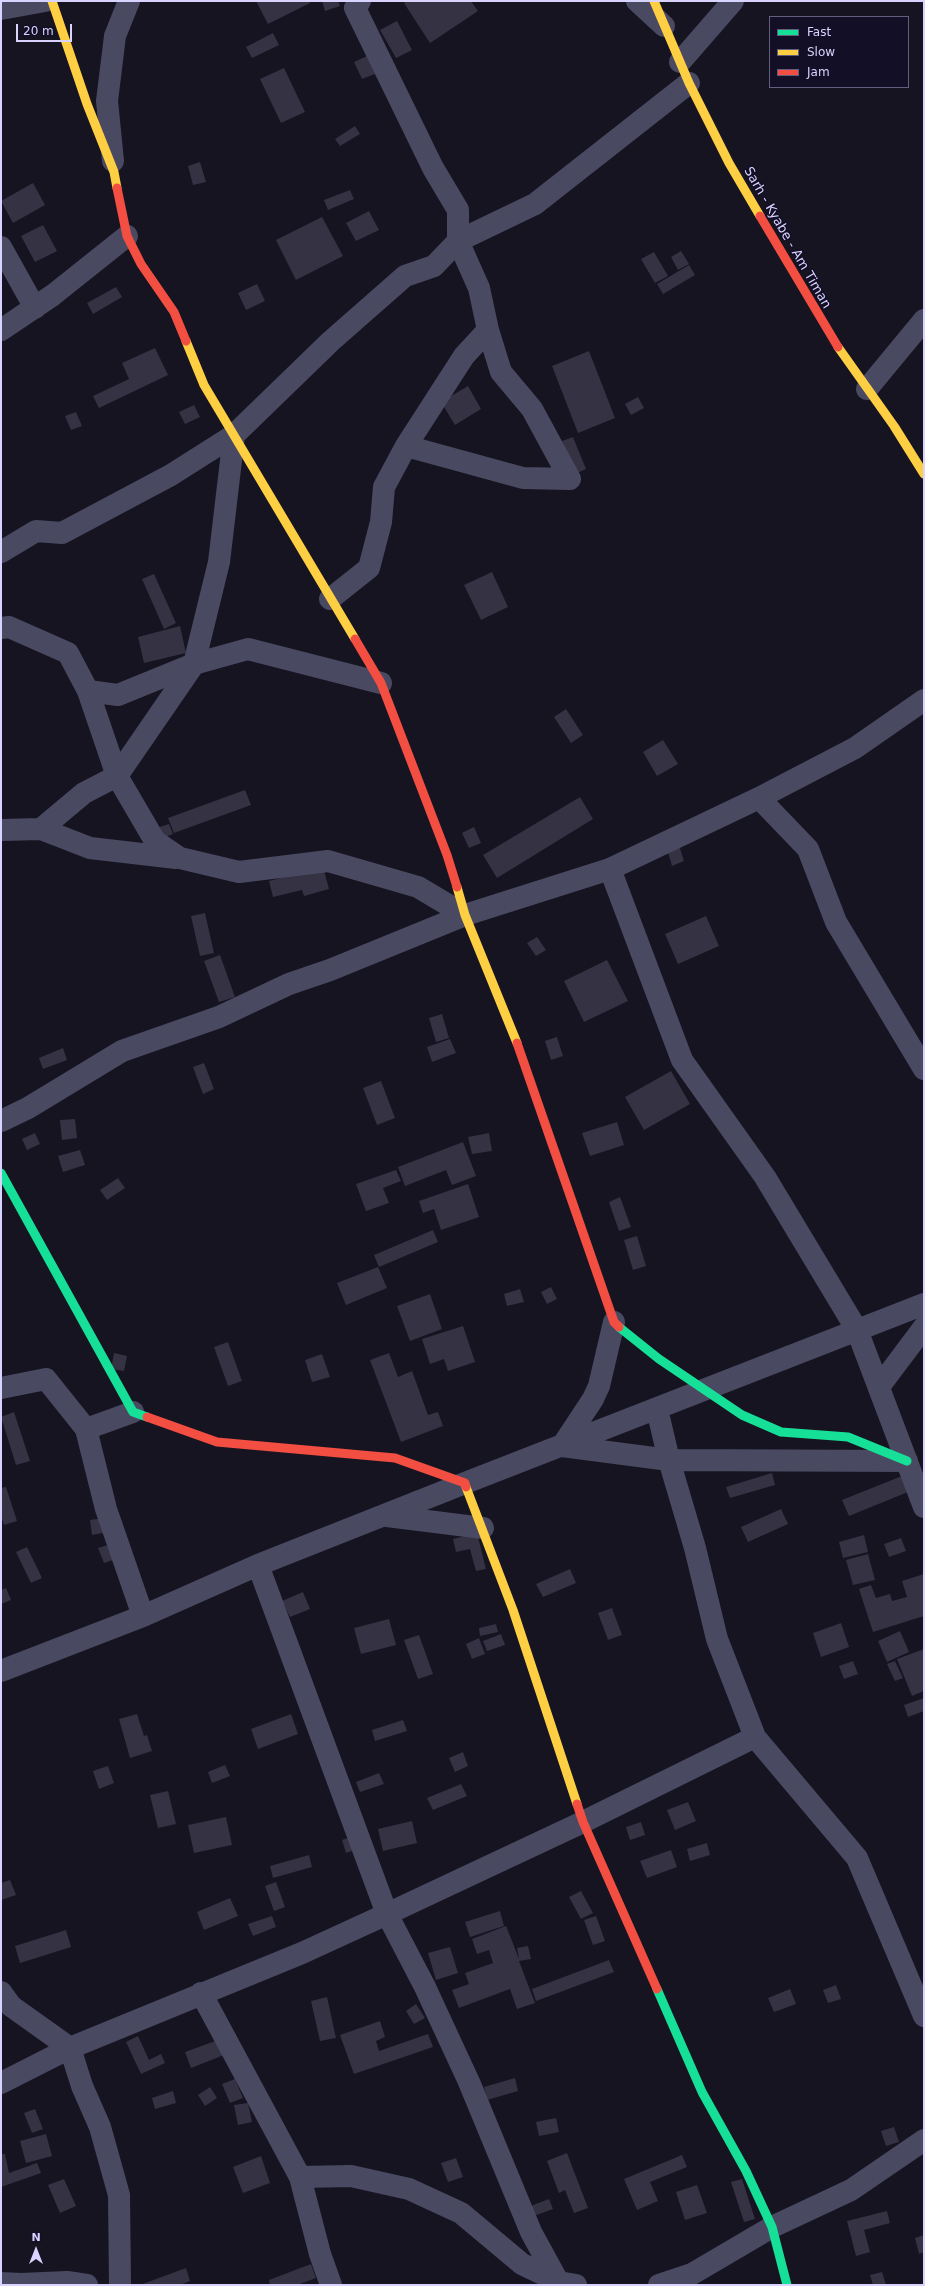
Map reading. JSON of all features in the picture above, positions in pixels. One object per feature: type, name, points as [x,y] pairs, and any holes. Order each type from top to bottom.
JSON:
[{"type":"main road","points":[[52,1],[87,104],[114,172],[127,236],[141,264],[174,312],[204,385],[381,683],[447,855],[465,915],[519,1048],[614,1322],[659,1359],[742,1415],[781,1432],[848,1437],[907,1461]]},
{"type":"main road","name":"Sarh - Kyabe - Am Timan","points":[[654,1],[689,83],[729,163],[779,251],[832,338],[924,474]]},
{"type":"main road","points":[[1,1173],[133,1412],[217,1442],[395,1458],[465,1483],[483,1528],[583,1822],[702,2092],[746,2171],[772,2226],[787,2285]]},
{"type":"street","points":[[1,9],[45,1]]},
{"type":"street","points":[[114,172],[107,101],[115,36],[128,1]]},
{"type":"street","points":[[360,1],[355,8],[433,168],[458,210],[458,241],[479,288],[488,330],[501,372],[532,409],[570,479],[523,478],[406,446]]},
{"type":"street","points":[[637,1],[664,26]]},
{"type":"street","points":[[680,62],[733,1]]},
{"type":"street","points":[[1,552],[36,531],[62,533],[171,475],[234,436],[331,341],[405,276],[434,266],[458,241],[534,204],[689,83]]},
{"type":"street","points":[[1,330],[35,308],[127,236]]},
{"type":"street","points":[[1,247],[35,308]]},
{"type":"street","points":[[867,389],[924,320]]},
{"type":"street","points":[[330,599],[369,568],[380,522],[384,487],[406,446],[464,356],[488,330]]},
{"type":"street","points":[[41,829],[84,794],[117,776],[194,664],[219,562],[234,436]]},
{"type":"street","points":[[1,628],[9,627],[68,653],[88,691],[117,776],[155,841],[180,858]]},
{"type":"street","points":[[88,691],[118,695],[194,664],[248,649],[381,683]]},
{"type":"street","points":[[1,1121],[28,1108],[122,1051],[219,1017],[289,984],[330,970],[465,915],[610,869],[758,798],[855,748],[924,700]]},
{"type":"street","points":[[758,798],[808,849],[836,922],[924,1069]]},
{"type":"street","points":[[1,830],[41,829],[90,848],[180,858],[239,872],[328,860],[418,887],[465,915]]},
{"type":"street","points":[[610,869],[682,1060],[765,1177],[857,1330],[907,1461],[922,1496]]},
{"type":"street","points":[[1,1671],[143,1616],[258,1565],[924,1304]]},
{"type":"street","points":[[562,1446],[593,1399],[599,1386],[614,1322]]},
{"type":"street","points":[[880,1387],[924,1327]]},
{"type":"street","points":[[1,1388],[46,1379],[86,1429],[106,1509],[143,1616]]},
{"type":"street","points":[[657,1409],[669,1460],[695,1548],[717,1639],[755,1736],[857,1858],[924,2016]]},
{"type":"street","points":[[86,1429],[133,1412]]},
{"type":"street","points":[[562,1446],[669,1460],[907,1461]]},
{"type":"street","points":[[384,1515],[483,1528]]},
{"type":"street","points":[[258,1565],[387,1914],[425,1987],[469,2082],[531,2232],[565,2284]]},
{"type":"street","points":[[1,2084],[70,2048],[201,1993],[302,1953],[387,1914],[583,1822],[755,1736]]},
{"type":"street","points":[[1,1992],[11,2006],[70,2048],[82,2086],[100,2126],[119,2196],[120,2285]]},
{"type":"street","points":[[201,1993],[300,2178],[320,2254],[331,2285]]},
{"type":"street","points":[[659,2285],[692,2274],[772,2226],[851,2190],[924,2140]]},
{"type":"street","points":[[300,2178],[351,2176],[409,2189],[461,2213],[522,2264],[565,2284]]},
{"type":"street","points":[[1,2283],[21,2284],[67,2282],[87,2285]]},
{"type":"building","points":[[256,1],[309,1],[310,3],[268,24]]},
{"type":"building","points":[[322,1],[338,1],[340,6],[325,11]]},
{"type":"building","points":[[407,1],[471,1],[478,11],[430,43],[404,3]]},
{"type":"building","points":[[397,21],[412,50],[396,58],[380,30]]},
{"type":"building","points":[[273,33],[279,45],[252,58],[246,47]]},
{"type":"building","points":[[367,56],[375,74],[362,79],[354,62]]},
{"type":"building","points":[[284,68],[305,112],[281,123],[260,79]]},
{"type":"building","points":[[355,126],[360,134],[340,146],[335,139]]},
{"type":"building","points":[[200,162],[206,182],[193,185],[188,166]]},
{"type":"building","points":[[33,183],[45,205],[13,223],[1,201]]},
{"type":"building","points":[[350,190],[354,199],[328,210],[324,200]]},
{"type":"building","points":[[369,211],[379,230],[356,241],[346,223]]},
{"type":"building","points":[[322,217],[343,256],[296,280],[276,240]]},
{"type":"building","points":[[43,225],[57,251],[35,262],[21,236]]},
{"type":"building","points":[[681,251],[689,264],[678,270],[671,257]]},
{"type":"building","points":[[654,252],[668,276],[655,283],[641,259]]},
{"type":"building","points":[[689,265],[695,275],[663,294],[657,284]]},
{"type":"building","points":[[257,284],[265,301],[246,310],[238,293]]},
{"type":"building","points":[[116,287],[122,297],[93,314],[87,303]]},
{"type":"building","points":[[155,348],[168,375],[99,408],[93,396],[129,379],[122,363]]},
{"type":"building","points":[[589,351],[615,418],[578,433],[552,366]]},
{"type":"building","points":[[468,386],[481,409],[455,425],[441,402]]},
{"type":"building","points":[[638,397],[644,408],[631,415],[625,404]]},
{"type":"building","points":[[194,405],[200,417],[185,424],[179,412]]},
{"type":"building","points":[[76,412],[82,426],[71,430],[65,416]]},
{"type":"building","points":[[573,437],[586,469],[575,474],[562,441]]},
{"type":"building","points":[[492,572],[508,607],[481,620],[464,585]]},
{"type":"building","points":[[154,574],[176,623],[164,629],[142,579]]},
{"type":"building","points":[[180,626],[186,653],[144,663],[138,637]]},
{"type":"building","points":[[566,709],[583,735],[571,743],[554,717]]},
{"type":"building","points":[[663,740],[678,764],[657,776],[643,752]]},
{"type":"building","points":[[245,790],[251,805],[174,833],[168,818]]},
{"type":"building","points":[[580,797],[593,819],[497,878],[483,855]]},
{"type":"building","points":[[169,824],[173,834],[161,839],[157,828]]},
{"type":"building","points":[[474,827],[481,843],[469,848],[462,833]]},
{"type":"building","points":[[679,845],[684,861],[672,866],[667,849]]},
{"type":"building","points":[[323,867],[329,889],[304,896],[302,890],[273,897],[269,881]]},
{"type":"building","points":[[205,913],[214,953],[200,956],[191,916]]},
{"type":"building","points":[[706,916],[719,946],[678,964],[665,934]]},
{"type":"building","points":[[537,937],[546,950],[536,956],[527,943]]},
{"type":"building","points":[[220,955],[235,997],[219,1002],[204,961]]},
{"type":"building","points":[[607,960],[628,1001],[584,1022],[564,981]]},
{"type":"building","points":[[442,1014],[449,1038],[436,1042],[429,1018]]},
{"type":"building","points":[[557,1037],[563,1056],[551,1060],[545,1041]]},
{"type":"building","points":[[450,1039],[456,1053],[432,1062],[427,1047]]},
{"type":"building","points":[[63,1048],[67,1060],[43,1069],[39,1058]]},
{"type":"building","points":[[204,1063],[214,1089],[203,1094],[193,1067]]},
{"type":"building","points":[[671,1071],[690,1104],[644,1130],[625,1097]]},
{"type":"building","points":[[381,1081],[395,1118],[377,1125],[363,1088]]},
{"type":"building","points":[[75,1119],[77,1138],[62,1140],[60,1120]]},
{"type":"building","points":[[617,1122],[624,1145],[590,1156],[582,1133]]},
{"type":"building","points":[[35,1133],[40,1144],[27,1150],[22,1139]]},
{"type":"building","points":[[489,1133],[492,1151],[472,1154],[468,1137]]},
{"type":"building","points":[[463,1142],[476,1176],[452,1185],[446,1170],[405,1186],[398,1167]]},
{"type":"building","points":[[80,1150],[85,1165],[63,1172],[58,1156]]},
{"type":"building","points":[[396,1170],[401,1181],[383,1188],[389,1203],[366,1211],[356,1184]]},
{"type":"building","points":[[118,1178],[125,1188],[107,1200],[100,1190]]},
{"type":"building","points":[[468,1184],[479,1217],[441,1230],[434,1209],[423,1213],[419,1201]]},
{"type":"building","points":[[620,1197],[631,1227],[619,1231],[609,1202]]},
{"type":"building","points":[[433,1230],[438,1242],[379,1267],[374,1255]]},
{"type":"building","points":[[637,1236],[646,1266],[633,1270],[624,1240]]},
{"type":"building","points":[[378,1267],[387,1288],[346,1305],[337,1283]]},
{"type":"building","points":[[551,1287],[557,1299],[547,1304],[541,1292]]},
{"type":"building","points":[[520,1289],[524,1302],[507,1306],[504,1294]]},
{"type":"building","points":[[430,1294],[442,1329],[410,1341],[397,1306]]},
{"type":"building","points":[[463,1326],[475,1362],[448,1371],[444,1359],[430,1364],[422,1339]]},
{"type":"building","points":[[228,1342],[242,1381],[228,1386],[214,1347]]},
{"type":"building","points":[[114,1353],[127,1356],[124,1371],[111,1369]]},
{"type":"building","points":[[389,1353],[398,1377],[412,1371],[428,1415],[438,1412],[443,1426],[401,1442],[370,1360]]},
{"type":"building","points":[[322,1354],[330,1377],[312,1382],[305,1360]]},
{"type":"building","points":[[14,1412],[30,1461],[16,1465],[1,1417]]},
{"type":"building","points":[[772,1473],[775,1485],[730,1498],[726,1487]]},
{"type":"building","points":[[902,1476],[908,1492],[849,1516],[842,1500]]},
{"type":"building","points":[[6,1487],[17,1521],[4,1525],[1,1516],[1,1488]]},
{"type":"building","points":[[781,1509],[788,1524],[748,1542],[741,1527]]},
{"type":"building","points":[[104,1518],[107,1532],[92,1535],[90,1520]]},
{"type":"building","points":[[477,1533],[486,1569],[476,1571],[470,1549],[456,1552],[453,1539]]},
{"type":"building","points":[[864,1535],[868,1552],[843,1558],[839,1542]]},
{"type":"building","points":[[901,1538],[906,1551],[889,1557],[884,1544]]},
{"type":"building","points":[[111,1544],[116,1559],[104,1563],[98,1548]]},
{"type":"building","points":[[27,1547],[42,1578],[31,1583],[16,1552]]},
{"type":"building","points":[[868,1554],[875,1580],[853,1585],[846,1560]]},
{"type":"building","points":[[570,1569],[576,1583],[543,1597],[536,1584]]},
{"type":"building","points":[[924,1574],[924,1616],[873,1632],[859,1589],[871,1585],[876,1598],[890,1594],[892,1601],[907,1597],[902,1581]]},
{"type":"building","points":[[6,1588],[11,1600],[1,1604],[1,1590]]},
{"type":"building","points":[[303,1592],[310,1609],[290,1617],[282,1601]]},
{"type":"building","points":[[612,1608],[622,1635],[608,1640],[598,1613]]},
{"type":"building","points":[[389,1619],[396,1645],[361,1654],[354,1628]]},
{"type":"building","points":[[841,1623],[849,1647],[821,1657],[813,1633]]},
{"type":"building","points":[[496,1624],[498,1632],[480,1636],[479,1628]]},
{"type":"building","points":[[900,1631],[909,1652],[887,1662],[878,1641]]},
{"type":"building","points":[[501,1634],[505,1645],[487,1651],[483,1641]]},
{"type":"building","points":[[419,1635],[433,1674],[418,1679],[404,1640]]},
{"type":"building","points":[[479,1638],[485,1654],[472,1659],[466,1644]]},
{"type":"building","points":[[924,1649],[924,1691],[912,1696],[897,1659]]},
{"type":"building","points":[[853,1661],[858,1674],[844,1679],[839,1666]]},
{"type":"building","points":[[895,1661],[903,1678],[895,1681],[887,1664]]},
{"type":"building","points":[[924,1698],[924,1711],[908,1717],[904,1705]]},
{"type":"building","points":[[137,1714],[144,1736],[147,1735],[152,1751],[130,1758],[119,1719]]},
{"type":"building","points":[[291,1714],[298,1734],[258,1749],[251,1729]]},
{"type":"building","points":[[403,1720],[407,1731],[375,1741],[372,1730]]},
{"type":"building","points":[[463,1752],[468,1766],[455,1772],[449,1758]]},
{"type":"building","points":[[225,1765],[230,1776],[212,1783],[208,1772]]},
{"type":"building","points":[[108,1766],[114,1783],[99,1789],[93,1771]]},
{"type":"building","points":[[379,1773],[384,1784],[360,1792],[356,1782]]},
{"type":"building","points":[[461,1784],[467,1796],[433,1810],[427,1798]]},
{"type":"building","points":[[168,1791],[176,1824],[158,1828],[150,1795]]},
{"type":"building","points":[[688,1802],[696,1821],[675,1830],[667,1810]]},
{"type":"building","points":[[226,1817],[232,1845],[194,1853],[188,1825]]},
{"type":"building","points":[[412,1821],[417,1843],[383,1851],[378,1829]]},
{"type":"building","points":[[641,1822],[645,1835],[630,1840],[626,1827]]},
{"type":"building","points":[[351,1837],[355,1850],[346,1853],[342,1840]]},
{"type":"building","points":[[707,1843],[710,1855],[690,1861],[687,1849]]},
{"type":"building","points":[[671,1850],[677,1867],[647,1878],[640,1861]]},
{"type":"building","points":[[309,1855],[312,1867],[273,1878],[270,1866]]},
{"type":"building","points":[[10,1880],[16,1895],[1,1900],[1,1883]]},
{"type":"building","points":[[276,1882],[285,1907],[274,1911],[265,1886]]},
{"type":"building","points":[[581,1891],[593,1913],[581,1919],[569,1897]]},
{"type":"building","points":[[230,1898],[238,1916],[204,1930],[197,1912]]},
{"type":"building","points":[[500,1911],[504,1926],[470,1937],[465,1922]]},
{"type":"building","points":[[272,1916],[276,1927],[253,1936],[248,1924]]},
{"type":"building","points":[[596,1916],[605,1941],[593,1945],[584,1920]]},
{"type":"building","points":[[506,1926],[519,1959],[517,1948],[528,1946],[531,1959],[519,1961],[535,2003],[517,2009],[510,1989],[459,2008],[452,1990],[469,1984],[465,1973],[493,1963],[489,1950],[477,1954],[472,1939]]},
{"type":"building","points":[[66,1930],[71,1947],[20,1963],[15,1946]]},
{"type":"building","points":[[450,1947],[458,1973],[436,1980],[428,1953]]},
{"type":"building","points":[[609,1960],[614,1972],[536,2001],[532,1989]]},
{"type":"building","points":[[836,1985],[841,1999],[828,2003],[823,1990]]},
{"type":"building","points":[[790,1989],[796,2004],[774,2012],[768,1998]]},
{"type":"building","points":[[327,1997],[336,2038],[320,2041],[311,2001]]},
{"type":"building","points":[[416,2004],[425,2018],[414,2024],[406,2011]]},
{"type":"building","points":[[380,2021],[385,2037],[376,2041],[379,2051],[428,2034],[433,2047],[354,2074],[340,2035]]},
{"type":"building","points":[[138,2036],[149,2060],[161,2054],[165,2063],[141,2074],[126,2042]]},
{"type":"building","points":[[218,2040],[224,2055],[191,2068],[185,2052]]},
{"type":"building","points":[[515,2078],[518,2091],[487,2100],[484,2087]]},
{"type":"building","points":[[235,2079],[243,2098],[230,2103],[222,2084]]},
{"type":"building","points":[[210,2087],[217,2098],[205,2106],[198,2095]]},
{"type":"building","points":[[173,2091],[176,2103],[155,2109],[152,2098]]},
{"type":"building","points":[[248,2103],[252,2122],[238,2125],[234,2105]]},
{"type":"building","points":[[35,2109],[43,2129],[32,2133],[24,2113]]},
{"type":"building","points":[[556,2118],[559,2132],[539,2136],[536,2122]]},
{"type":"building","points":[[894,2127],[899,2142],[886,2146],[881,2131]]},
{"type":"building","points":[[46,2134],[52,2156],[26,2163],[20,2141]]},
{"type":"building","points":[[567,2153],[588,2208],[574,2213],[565,2190],[559,2193],[547,2161]]},
{"type":"building","points":[[1,2154],[5,2154],[9,2173],[37,2163],[41,2173],[1,2187]]},
{"type":"building","points":[[682,2155],[687,2167],[650,2182],[658,2201],[637,2210],[624,2179]]},
{"type":"building","points":[[261,2156],[270,2183],[243,2193],[233,2167]]},
{"type":"building","points":[[456,2158],[463,2177],[448,2182],[441,2163]]},
{"type":"building","points":[[64,2179],[76,2206],[60,2213],[48,2185]]},
{"type":"building","points":[[742,2179],[755,2219],[744,2222],[731,2182]]},
{"type":"building","points":[[697,2185],[707,2213],[685,2220],[676,2192]]},
{"type":"building","points":[[549,2199],[553,2209],[531,2217],[528,2207]]},
{"type":"building","points":[[887,2211],[890,2223],[864,2230],[870,2252],[856,2256],[847,2221]]},
{"type":"building","points":[[924,2235],[924,2252],[919,2254],[915,2238]]},
{"type":"building","points":[[311,2264],[316,2278],[297,2285],[270,2285],[269,2280]]},
{"type":"building","points":[[186,2268],[190,2281],[180,2285],[140,2285]]},
{"type":"building","points":[[882,2272],[886,2285],[873,2285],[870,2275]]},
{"type":"traffic: fast","points":[[1,1173],[133,1412],[147,1417]]},
{"type":"traffic: fast","points":[[619,1327],[659,1359],[742,1415],[781,1432],[848,1437],[907,1461]]},
{"type":"traffic: fast","points":[[657,1989],[702,2092],[746,2171],[772,2227],[787,2285]]},
{"type":"traffic: slow","points":[[52,1],[87,104],[114,172],[117,188]]},
{"type":"traffic: slow","points":[[654,1],[689,83],[729,163],[760,216]]},
{"type":"traffic: slow","points":[[186,341],[204,385],[355,639]]},
{"type":"traffic: slow","points":[[838,347],[894,426],[924,474]]},
{"type":"traffic: slow","points":[[457,887],[465,915],[517,1043]]},
{"type":"traffic: slow","points":[[466,1487],[513,1610],[577,1804]]},
{"type":"traffic: jam","points":[[117,188],[127,236],[141,264],[174,312],[186,341]]},
{"type":"traffic: jam","points":[[760,216],[838,347]]},
{"type":"traffic: jam","points":[[355,639],[381,683],[447,855],[457,887]]},
{"type":"traffic: jam","points":[[517,1043],[614,1322],[619,1327]]},
{"type":"traffic: jam","points":[[147,1417],[217,1442],[395,1458],[465,1483],[466,1487]]},
{"type":"traffic: jam","points":[[577,1804],[583,1822],[657,1989]]}]
